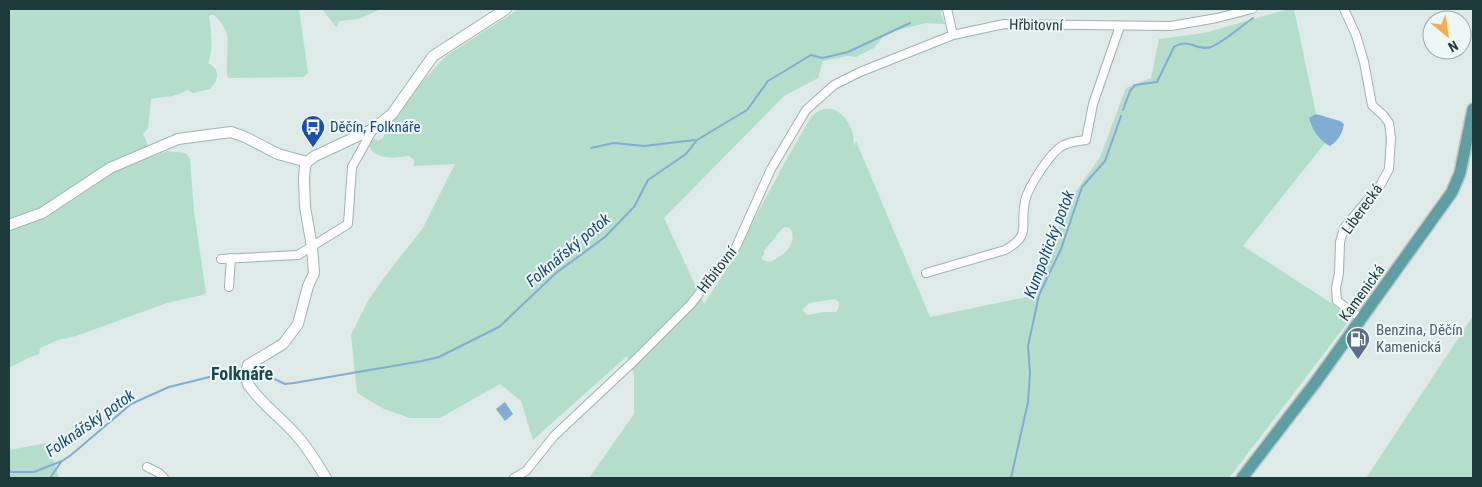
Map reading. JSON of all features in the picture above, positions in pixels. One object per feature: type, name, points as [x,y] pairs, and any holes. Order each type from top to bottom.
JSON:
[{"type":"main road","name":"Kamenická","points":[[1242,478],[1362,319],[1452,192],[1460,173],[1473,109]]},
{"type":"street","points":[[326,478],[311,453],[247,383],[245,375],[248,365],[283,344],[298,324],[308,286],[314,273],[312,247],[304,207],[305,166],[315,156],[373,128],[392,114],[433,56],[506,9]]},
{"type":"street","points":[[947,9],[954,36]]},
{"type":"street","name":"Hřbitovní","points":[[514,478],[526,471],[554,436],[691,304],[736,247],[771,170],[806,110],[834,85],[860,72],[954,36],[1004,24],[1171,26],[1217,18],[1252,9]]},
{"type":"street","name":"Liberecká","points":[[1344,9],[1356,35],[1364,62],[1372,106],[1389,123],[1391,138],[1389,169],[1381,184],[1344,228],[1340,242],[1339,273],[1336,288],[1337,301],[1362,319]]},
{"type":"street","points":[[926,273],[1005,250],[1017,244],[1024,235],[1024,203],[1028,192],[1046,163],[1057,149],[1065,144],[1086,140],[1093,104],[1120,26]]},
{"type":"street","points":[[298,256],[348,224],[352,167],[373,128]]},
{"type":"street","points":[[9,225],[42,213],[110,168],[178,138],[231,132],[278,154],[308,162]]},
{"type":"street","points":[[220,259],[298,256],[312,261]]},
{"type":"street","points":[[229,287],[231,258]]},
{"type":"street","points":[[147,467],[164,478]]},
{"type":"green space","points":[[9,9],[299,9],[308,73],[303,77],[229,78],[227,76],[227,34],[223,25],[213,14],[209,16],[211,46],[208,63],[217,72],[217,78],[210,89],[193,93],[187,90],[174,96],[151,99],[148,128],[143,134],[148,146],[107,164],[40,209],[9,221]]},
{"type":"green space","points":[[322,9],[381,9],[359,19],[339,21],[337,28]]},
{"type":"green space","points":[[519,9],[942,9],[941,14],[945,24],[926,23],[886,33],[874,48],[856,57],[848,56],[823,61],[818,78],[784,96],[664,218],[704,304],[732,261],[811,117],[824,109],[831,109],[842,115],[850,127],[854,146],[856,141],[930,317],[1036,295],[1065,207],[1100,157],[1126,88],[1151,78],[1159,39],[1204,33],[1294,9],[1316,114],[1309,118],[1310,124],[1325,143],[1243,246],[1351,318],[1229,478],[589,478],[634,414],[634,374],[627,356],[533,440],[521,401],[500,384],[440,418],[410,418],[384,409],[357,393],[351,335],[368,301],[423,228],[455,164],[414,166],[414,160],[409,156],[381,156],[369,147],[373,140],[376,139],[378,141],[383,138],[386,129],[399,115],[412,93],[446,56]],"holes":[[[785,227],[790,228],[792,234],[791,244],[788,249],[770,262],[762,260],[764,251]],[[835,299],[839,302],[836,312],[807,315],[802,310],[809,303]]]},
{"type":"green space","points":[[167,151],[186,153],[190,159],[194,212],[206,293],[167,303],[76,336],[58,340],[40,348],[39,354],[9,368],[9,230],[50,214],[111,172]]},
{"type":"green space","points":[[1473,316],[1473,478],[1366,478]]},
{"type":"green space","points":[[48,443],[59,478],[9,478],[9,450]]},
{"type":"water","points":[[1316,114],[1344,124],[1340,136],[1330,146],[1319,138],[1312,126],[1309,118]]},
{"type":"water","points":[[505,402],[513,414],[505,421],[496,409]]},
{"type":"waterway","name":"Kumpoltický potok","points":[[1123,110],[1130,91],[1135,85],[1157,82],[1174,47],[1184,43],[1201,48],[1211,47],[1253,18]]},
{"type":"waterway","name":"Folknářský potok","points":[[251,368],[285,384],[294,383],[439,357],[499,327],[556,273],[605,237],[634,207],[648,180],[686,154],[697,140],[747,110],[768,81],[811,55],[822,58],[848,52],[910,23]]},
{"type":"waterway","name":"Kumpoltický potok","points":[[1011,478],[1028,402],[1030,373],[1028,346],[1039,295],[1061,249],[1082,187],[1105,161],[1121,116]]},
{"type":"waterway","points":[[591,148],[614,143],[644,146],[695,140]]},
{"type":"waterway","name":"Folknářský potok","points":[[9,470],[11,472],[34,472],[62,461],[131,404],[169,387],[242,369]]},
{"type":"waterway","points":[[50,478],[61,462]]},
{"type":"place","name":"Děčín, Folknáře","points":[[313,148]]},
{"type":"place","name":"Benzina, Děčín Kamenická","points":[[1358,360]]},
{"type":"district","name":"Folknáře","points":[[242,373]]}]
